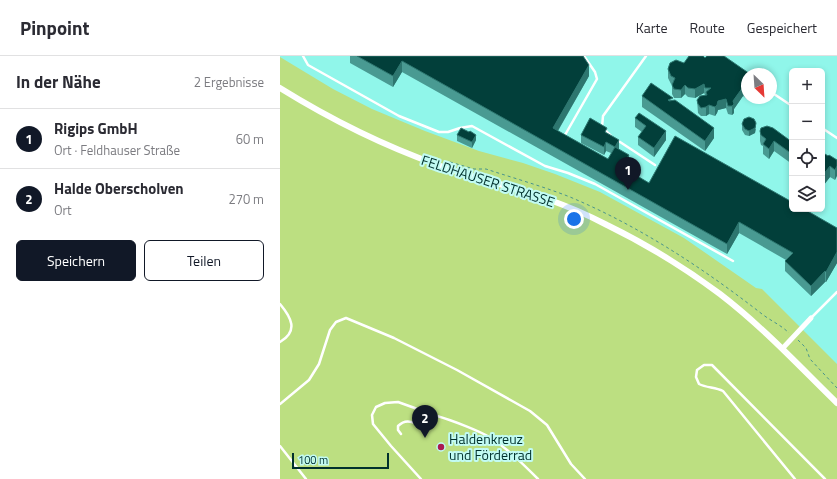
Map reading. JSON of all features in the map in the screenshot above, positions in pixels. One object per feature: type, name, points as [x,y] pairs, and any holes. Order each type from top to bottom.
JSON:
[{"type":"street","name":"FELDHAUSER STRASSE","points":[[280,88],[338,121],[389,146],[439,165],[548,199],[606,224],[665,257],[720,294],[750,319],[837,404]]},
{"type":"street","points":[[782,349],[811,318]]},
{"type":"lane","points":[[303,56],[308,65],[399,116],[439,132],[448,132],[472,126],[545,166],[568,172],[595,184],[733,261]]},
{"type":"lane","points":[[566,135],[597,79],[595,72],[584,56]]},
{"type":"lane","points":[[646,56],[604,116],[602,127],[610,135],[654,165]]},
{"type":"lane","points":[[777,96],[789,104]]},
{"type":"lane","points":[[825,130],[837,138]]},
{"type":"lane","points":[[811,318],[837,292]]},
{"type":"lane","points":[[280,304],[288,313],[292,324],[290,334],[280,342]]},
{"type":"lane","points":[[280,404],[308,380],[319,364],[330,330],[336,322],[346,318],[394,338],[457,370],[530,411],[547,425],[571,464],[585,479]]},
{"type":"lane","points":[[795,479],[723,391],[715,387],[706,387],[699,384],[696,377],[697,370],[704,365],[712,365],[825,479]]},
{"type":"lane","points":[[421,479],[373,424],[372,415],[376,407],[385,403],[398,402],[490,437],[523,464],[538,479]]},
{"type":"lane","points":[[401,434],[398,430],[398,426],[402,422],[408,421],[425,426],[430,425],[437,416]]},
{"type":"lane","points":[[280,446],[306,479]]},
{"type":"path","points":[[446,161],[474,169],[486,169],[569,197],[623,223],[685,258],[772,322],[784,328],[794,336],[806,348],[810,359],[837,388]]},
{"type":"green space","points":[[280,57],[333,89],[372,109],[479,151],[523,163],[600,192],[684,238],[756,288],[762,289],[837,364],[837,479],[280,479]]},
{"type":"building","points":[[357,56],[583,56],[589,65],[553,128],[608,159],[615,147],[629,155],[622,167],[649,183],[675,136],[789,200],[789,212],[809,212],[837,228],[837,252],[826,272],[825,271],[811,286],[785,261],[793,253],[739,222],[727,244],[402,61],[393,76]]},
{"type":"building","points":[[689,56],[703,56],[705,58],[707,56],[724,56],[741,68],[741,90],[733,101],[734,104],[732,106],[728,106],[726,99],[718,101],[715,107],[709,105],[701,108],[697,100],[700,96],[707,95],[706,92],[711,88],[705,88],[704,84],[695,89],[688,88],[685,85],[681,90],[674,89],[672,85],[675,78],[671,76],[668,69],[670,63],[676,60],[684,63]]},
{"type":"building","points":[[651,83],[673,98],[668,100],[669,101],[675,100],[714,128],[705,141],[642,96]]},
{"type":"building","points":[[639,113],[666,131],[654,148],[638,137],[646,126],[635,118]]},
{"type":"building","points":[[749,117],[754,119],[756,123],[755,128],[749,131],[745,129],[742,124],[744,119]]},
{"type":"building","points":[[590,118],[607,128],[605,132],[619,140],[615,147],[606,142],[604,147],[581,135]]},
{"type":"building","points":[[767,126],[773,128],[789,140],[789,152],[774,141],[769,149],[763,144],[766,139],[761,135],[761,128]]},
{"type":"building","points":[[461,128],[476,135],[472,142],[457,135]]},
{"type":"building","points":[[825,154],[837,160],[835,170],[830,166],[825,172]]},
{"type":"place","name":"Rigips GmbH","points":[[628,190]]},
{"type":"place","name":"Halde Oberscholven","points":[[425,438]]},
{"type":"place","name":"Haldenkreuz und Förderrad","points":[[441,447]]}]
